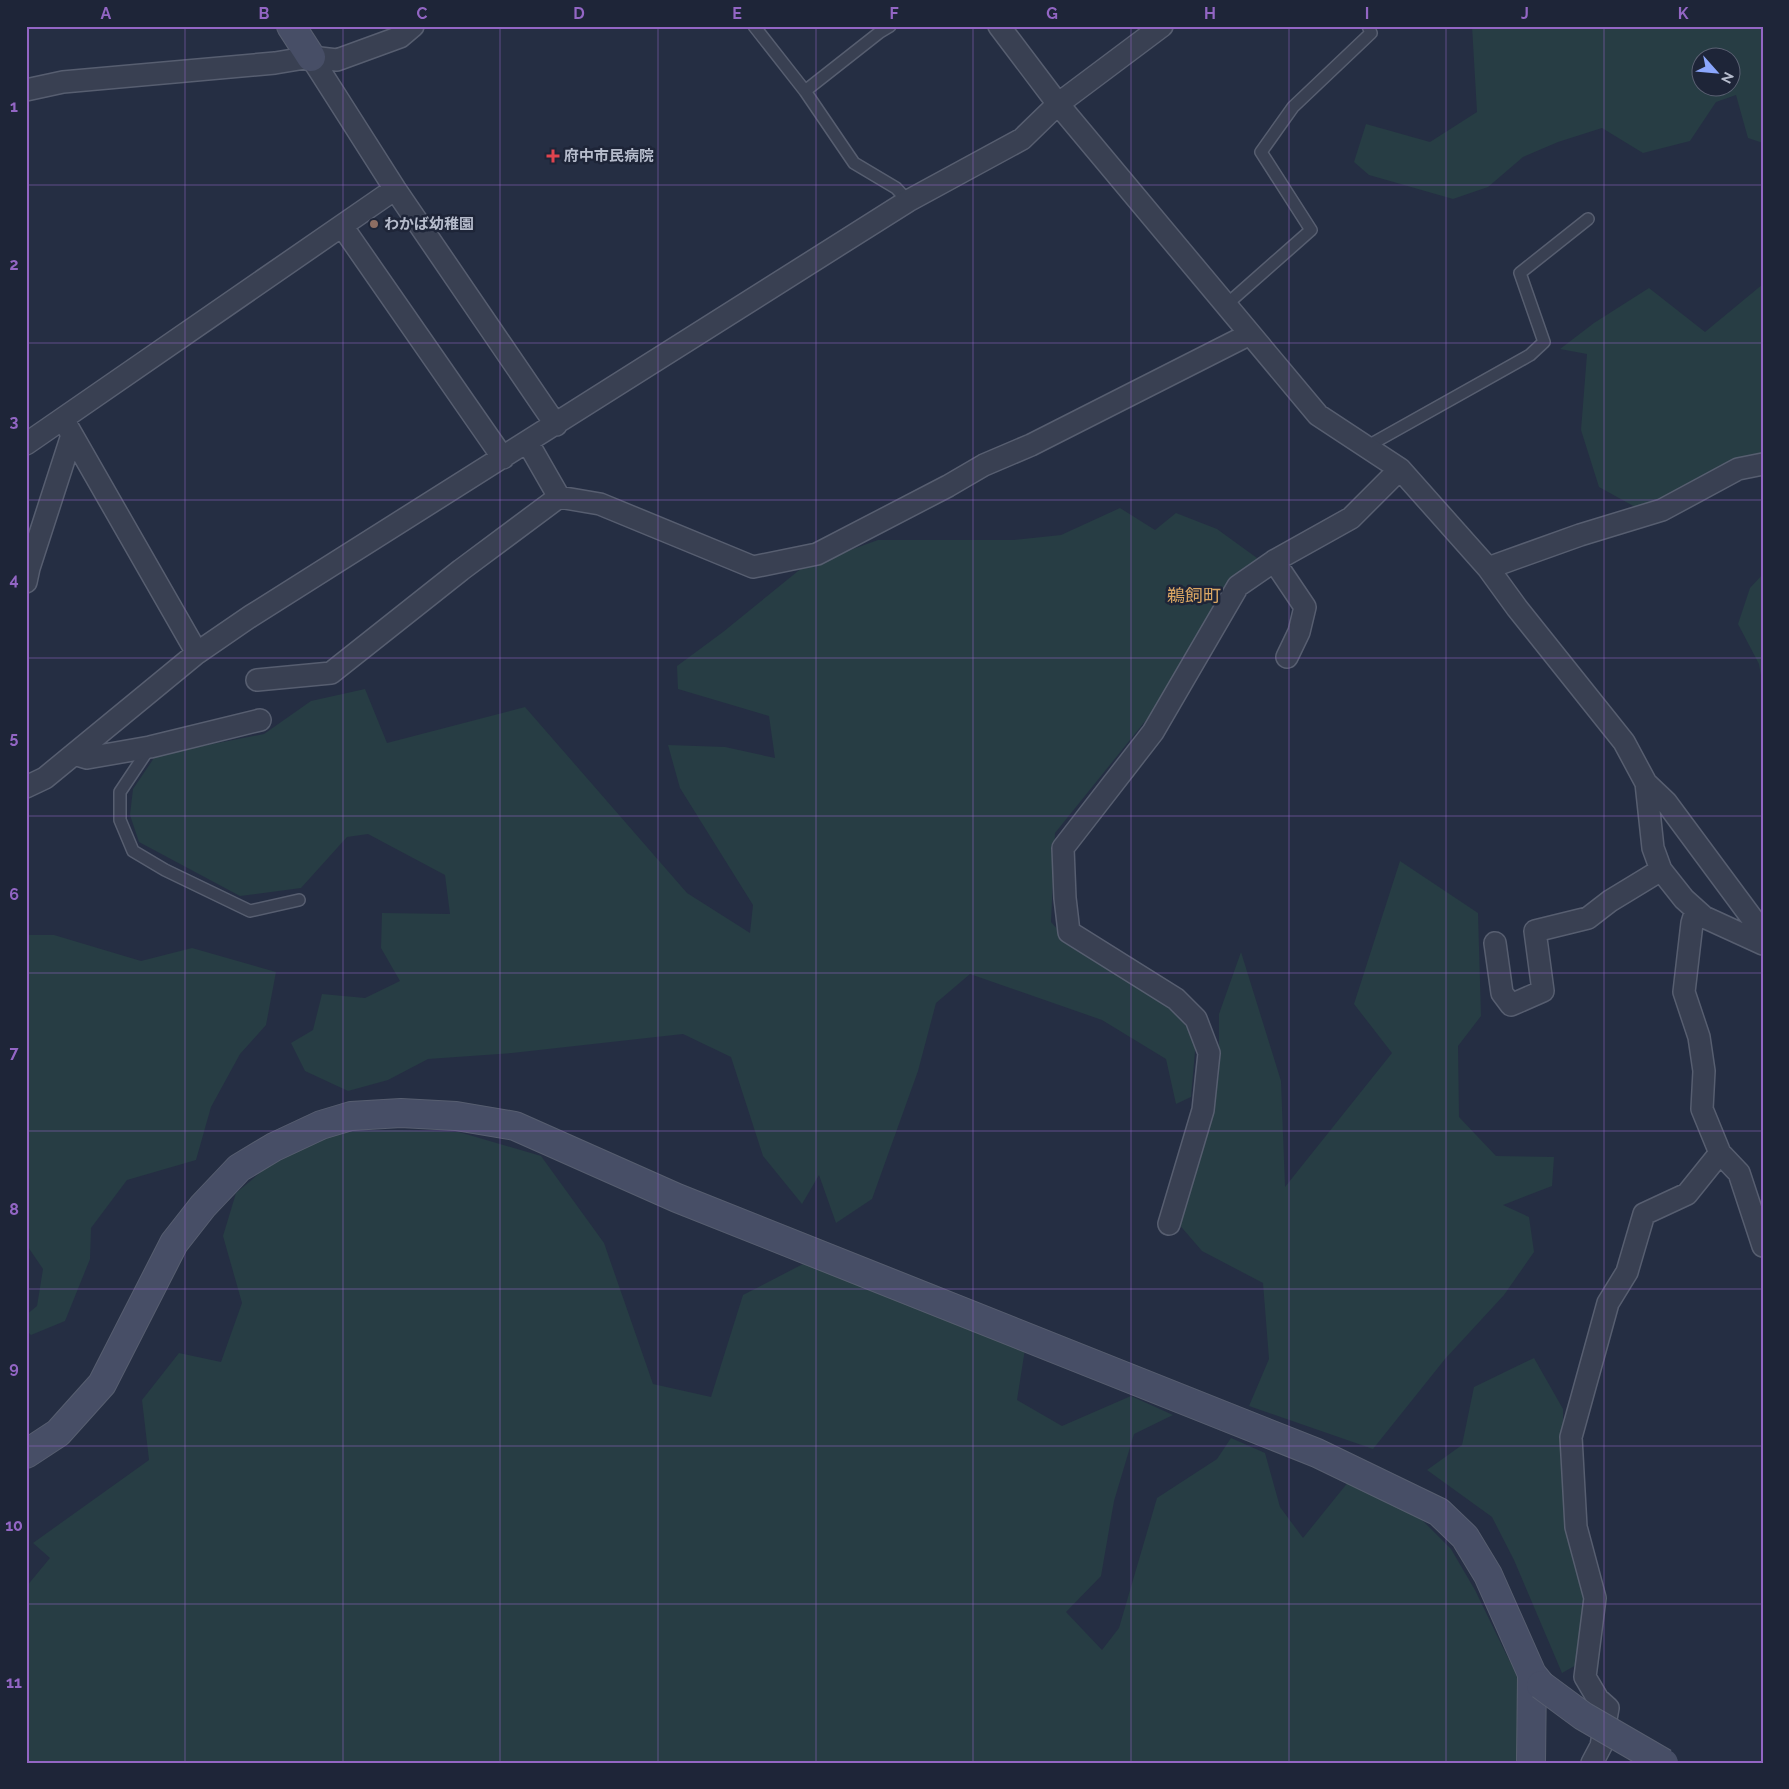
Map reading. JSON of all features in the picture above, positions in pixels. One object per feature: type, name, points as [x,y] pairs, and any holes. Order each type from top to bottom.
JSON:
[{"type":"street","points":[[291,26],[395,189],[556,425]]},
{"type":"street","points":[[26,90],[63,82],[275,63],[311,57],[337,60],[400,37],[412,26]]},
{"type":"street","points":[[999,26],[1058,104],[1318,415],[1400,469],[1488,568],[1517,608],[1624,742],[1646,783],[1666,802],[1763,933]]},
{"type":"street","points":[[26,786],[45,778],[198,653],[251,616],[528,443],[908,201],[1022,139],[1058,104],[1162,26]]},
{"type":"street","points":[[26,444],[68,427],[395,189]]},
{"type":"street","points":[[342,226],[503,458]]},
{"type":"street","points":[[257,680],[331,673],[461,570],[559,497],[600,504],[753,567],[818,554],[984,465],[1031,445],[1250,334]]},
{"type":"street","points":[[26,582],[68,427]]},
{"type":"street","points":[[68,427],[198,653]]},
{"type":"street","points":[[528,443],[559,497]]},
{"type":"street","points":[[1488,568],[1580,534],[1662,510],[1738,469],[1763,464]]},
{"type":"street","points":[[1168,1224],[1203,1110],[1209,1053],[1196,1019],[1176,998],[1069,932],[1065,898],[1063,848],[1153,732],[1238,586],[1274,561],[1351,518],[1400,469]]},
{"type":"street","points":[[1274,561],[1305,607],[1299,632],[1287,657]]},
{"type":"street","points":[[74,754],[87,758],[150,747],[260,720]]},
{"type":"street","points":[[1646,783],[1653,848],[1661,870],[1684,899],[1704,917],[1763,944]]},
{"type":"street","points":[[1495,943],[1502,993],[1511,1005],[1544,991],[1535,932],[1588,918],[1610,901],[1661,870]]},
{"type":"street","points":[[1696,910],[1692,923],[1684,992],[1700,1037],[1704,1070],[1702,1109],[1720,1153],[1739,1173],[1763,1246]]},
{"type":"street","points":[[26,1454],[58,1433],[102,1384],[174,1243],[203,1206],[239,1168],[274,1147],[313,1128],[351,1116],[401,1113],[456,1116],[515,1126],[677,1198],[1316,1452],[1439,1512],[1465,1537],[1488,1575],[1537,1680],[1583,1716],[1664,1763]]},
{"type":"street","points":[[1592,1763],[1601,1746],[1608,1708],[1598,1699],[1585,1677],[1595,1598],[1576,1527],[1571,1437],[1608,1304],[1627,1272],[1644,1214],[1687,1194],[1720,1153]]},
{"type":"street","points":[[1531,1763],[1537,1680]]},
{"type":"lane","points":[[754,26],[805,91],[854,163],[896,188],[908,201]]},
{"type":"lane","points":[[805,91],[890,26]]},
{"type":"lane","points":[[1226,305],[1311,230],[1261,152],[1293,107],[1371,33],[1368,26]]},
{"type":"lane","points":[[1366,447],[1530,355],[1544,342],[1520,273],[1588,219]]},
{"type":"lane","points":[[150,747],[120,792],[120,820],[133,851],[165,870],[250,911],[299,900]]},
{"type":"shaded area","points":[[1472,26],[1763,26],[1763,143],[1748,138],[1737,98],[1742,98],[1742,48],[1692,48],[1692,98],[1727,98],[1716,102],[1690,141],[1643,153],[1602,128],[1558,142],[1523,157],[1488,187],[1453,199],[1369,175],[1354,162],[1366,124],[1430,142],[1477,112]]},
{"type":"shaded area","points":[[1763,284],[1763,457],[1693,489],[1637,508],[1599,487],[1581,430],[1587,354],[1560,349],[1594,323],[1649,288],[1705,332]]},
{"type":"shaded area","points":[[1120,508],[1155,530],[1176,513],[1217,529],[1257,558],[1219,601],[1155,709],[1055,833],[1051,922],[1073,947],[1173,1008],[1196,1040],[1191,1097],[1176,1104],[1166,1059],[1102,1020],[970,974],[936,1003],[918,1071],[872,1199],[836,1223],[819,1175],[802,1204],[763,1156],[731,1057],[683,1034],[512,1053],[428,1059],[388,1080],[348,1091],[305,1071],[291,1043],[313,1030],[322,994],[365,998],[400,981],[381,948],[382,913],[450,914],[445,875],[368,834],[347,837],[301,888],[240,896],[139,842],[130,815],[133,789],[156,755],[264,734],[311,701],[365,689],[387,743],[525,707],[687,893],[750,933],[753,905],[680,788],[668,745],[725,747],[775,758],[769,716],[678,689],[677,666],[723,632],[803,567],[878,540],[1014,540],[1061,535]]},
{"type":"shaded area","points":[[1763,574],[1763,687],[1759,664],[1738,624],[1750,588]]},
{"type":"shaded area","points":[[1400,861],[1478,913],[1481,1016],[1458,1046],[1459,1117],[1496,1156],[1554,1157],[1552,1186],[1503,1205],[1529,1217],[1534,1252],[1504,1295],[1445,1359],[1373,1449],[1249,1406],[1269,1359],[1263,1283],[1202,1251],[1177,1222],[1219,1075],[1219,1014],[1241,952],[1281,1081],[1285,1187],[1392,1053],[1354,1004]]},
{"type":"shaded area","points":[[26,935],[54,935],[141,961],[192,948],[276,972],[266,1025],[240,1054],[211,1107],[196,1160],[127,1180],[91,1228],[90,1259],[65,1321],[31,1335],[26,1330],[26,1315],[37,1306],[43,1269],[26,1244]]},
{"type":"shaded area","points":[[342,1131],[459,1132],[541,1156],[604,1243],[653,1384],[711,1397],[743,1295],[803,1264],[907,1299],[1025,1349],[1017,1400],[1062,1426],[1131,1396],[1173,1415],[1134,1434],[1114,1501],[1101,1576],[1066,1612],[1102,1650],[1119,1628],[1157,1498],[1217,1459],[1231,1438],[1265,1453],[1280,1507],[1303,1538],[1349,1481],[1411,1509],[1451,1549],[1475,1590],[1508,1658],[1527,1691],[1526,1763],[39,1763],[26,1761],[26,1587],[50,1558],[33,1543],[149,1460],[142,1400],[179,1353],[221,1362],[242,1303],[223,1236],[236,1193],[274,1161]]},
{"type":"shaded area","points":[[1534,1358],[1563,1409],[1563,1453],[1584,1595],[1578,1664],[1562,1673],[1514,1560],[1492,1517],[1427,1470],[1462,1445],[1474,1387]]},
{"type":"place","name":"府中市民病院","points":[[553,156]]},
{"type":"place","name":"わかば幼稚園","points":[[374,224]]},
{"type":"district","name":"鵜飼町","points":[[1194,595]]}]
